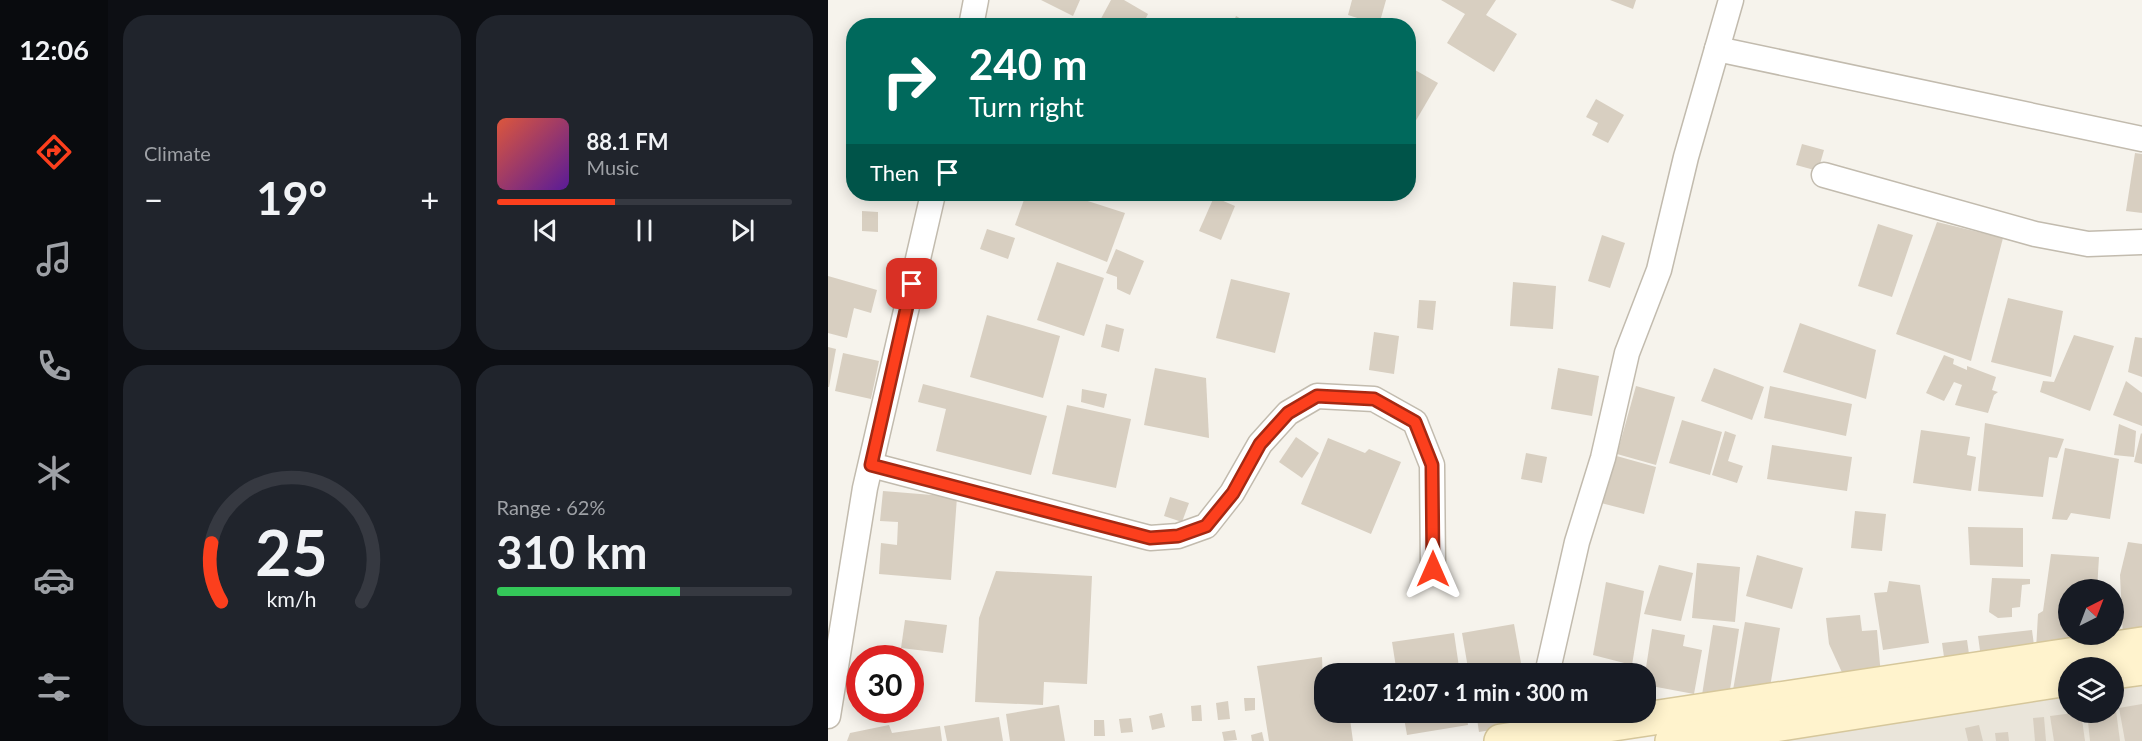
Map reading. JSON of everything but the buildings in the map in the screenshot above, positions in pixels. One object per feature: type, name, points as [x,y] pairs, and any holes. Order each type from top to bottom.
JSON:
[{"type":"main road","points":[[1501,741],[1535,730],[2142,644]]},
{"type":"main road","points":[[2124,671],[2142,668]]},
{"type":"main road","points":[[1672,741],[2058,681]]},
{"type":"street","points":[[973,18],[976,0]]},
{"type":"street","points":[[1550,663],[1577,542],[1603,458],[1627,353],[1659,270],[1686,157],[1731,0]]},
{"type":"street","points":[[1717,49],[2142,139]]},
{"type":"street","points":[[1824,175],[2035,234],[2088,244],[2142,242]]},
{"type":"street","points":[[828,716],[871,465],[931,201]]},
{"type":"street","points":[[871,465],[1150,538],[1178,536],[1206,526],[1233,493],[1260,444],[1288,413],[1317,396],[1374,399],[1415,422],[1432,465],[1433,569]]},
{"type":"shaded area","points":[[2142,671],[2142,741],[1726,741],[2058,686],[2058,723],[2124,723],[2124,674]]},
{"type":"route","points":[[912,284],[871,465],[1150,538],[1178,536],[1206,526],[1233,493],[1260,444],[1288,413],[1317,396],[1374,399],[1415,422],[1432,465],[1433,569]]}]
